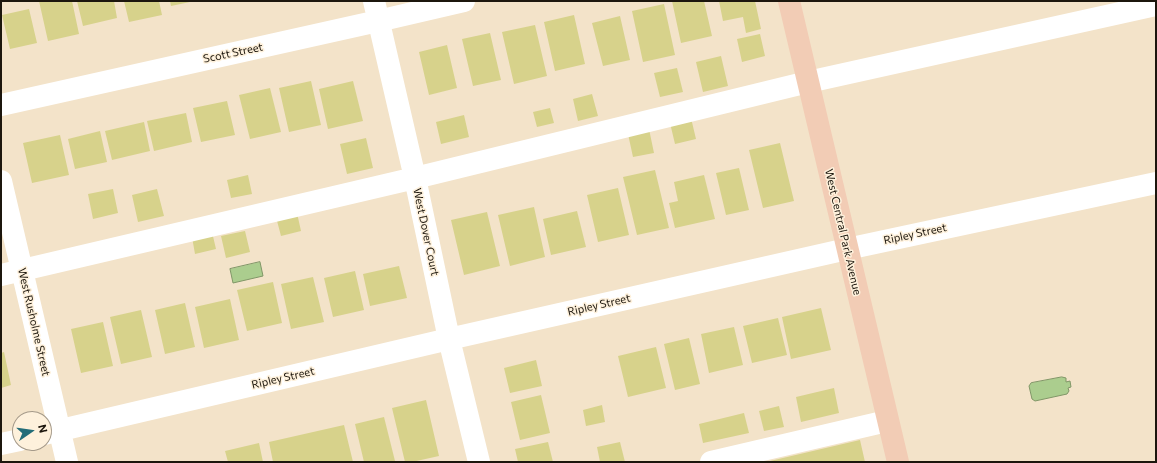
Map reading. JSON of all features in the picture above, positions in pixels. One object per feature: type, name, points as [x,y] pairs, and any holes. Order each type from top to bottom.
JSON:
[{"type":"main road","name":"West Central Park Avenue","points":[[789,1],[898,462]]},
{"type":"street","name":"Scott Street","points":[[1,105],[376,11],[464,1]]},
{"type":"street","points":[[11,272],[415,178],[808,82],[1156,6]]},
{"type":"street","name":"West Dover Court","points":[[376,11],[415,178],[449,339],[479,462]]},
{"type":"street","name":"West Rusholme Street","points":[[1,181],[11,272],[46,411]]},
{"type":"street","name":"Ripley Street","points":[[52,433],[449,339],[847,249],[1156,183]]},
{"type":"street","points":[[712,462],[888,421]]},
{"type":"street","name":"West Rusholme Street","points":[[52,433],[67,462]]},
{"type":"street","points":[[1,444],[12,442]]},
{"type":"shaded area","points":[[260,262],[263,276],[233,283],[230,269]]},
{"type":"shaded area","points":[[1062,377],[1066,378],[1066,382],[1070,381],[1071,387],[1068,388],[1069,391],[1067,394],[1035,401],[1032,399],[1029,386],[1031,383]]},
{"type":"building","points":[[39,1],[72,1],[79,34],[48,41]]},
{"type":"building","points":[[77,1],[114,1],[117,18],[83,26]]},
{"type":"building","points":[[124,1],[159,1],[162,15],[129,22]]},
{"type":"building","points":[[170,1],[190,1],[190,2],[171,6]]},
{"type":"building","points":[[672,1],[704,1],[712,36],[681,43]]},
{"type":"building","points":[[719,1],[755,1],[761,29],[746,33],[743,17],[723,21]]},
{"type":"building","points":[[664,4],[675,55],[643,62],[632,11]]},
{"type":"building","points":[[29,9],[37,43],[10,49],[2,15]]},
{"type":"building","points":[[574,15],[585,64],[555,71],[544,22]]},
{"type":"building","points":[[620,16],[630,60],[603,66],[592,23]]},
{"type":"building","points":[[535,25],[547,76],[514,84],[502,32]]},
{"type":"building","points":[[490,33],[501,80],[473,86],[462,39]]},
{"type":"building","points":[[760,34],[765,56],[742,62],[737,39]]},
{"type":"building","points":[[447,45],[457,88],[429,95],[419,52]]},
{"type":"building","points":[[721,56],[728,86],[703,92],[696,62]]},
{"type":"building","points":[[677,68],[683,92],[660,97],[654,73]]},
{"type":"building","points":[[311,81],[321,125],[289,132],[279,88]]},
{"type":"building","points":[[353,81],[363,121],[328,129],[319,89]]},
{"type":"building","points":[[270,88],[281,132],[250,139],[239,95]]},
{"type":"building","points":[[592,94],[598,116],[578,121],[573,99]]},
{"type":"building","points":[[227,101],[235,135],[201,142],[193,108]]},
{"type":"building","points":[[550,108],[554,123],[537,127],[533,112]]},
{"type":"building","points":[[186,113],[192,142],[154,151],[147,121]]},
{"type":"building","points":[[464,115],[469,137],[441,144],[436,122]]},
{"type":"building","points":[[691,118],[696,139],[675,144],[670,123]]},
{"type":"building","points":[[144,122],[150,151],[112,160],[105,131]]},
{"type":"building","points":[[649,129],[654,153],[633,157],[628,134]]},
{"type":"building","points":[[100,131],[107,162],[75,169],[68,139]]},
{"type":"building","points":[[60,135],[69,175],[32,183],[23,143]]},
{"type":"building","points":[[366,138],[373,168],[347,174],[340,144]]},
{"type":"building","points":[[780,143],[794,201],[763,208],[749,150]]},
{"type":"building","points":[[739,168],[749,210],[726,215],[716,173]]},
{"type":"building","points":[[655,170],[669,228],[637,235],[623,177]]},
{"type":"building","points":[[248,175],[252,194],[231,198],[227,180]]},
{"type":"building","points":[[704,175],[715,219],[675,228],[669,203],[678,201],[674,182]]},
{"type":"building","points":[[618,188],[629,235],[598,242],[587,195]]},
{"type":"building","points":[[113,189],[118,213],[93,219],[88,194]]},
{"type":"building","points":[[157,189],[164,216],[138,222],[132,195]]},
{"type":"building","points":[[534,207],[545,257],[510,266],[498,215]]},
{"type":"building","points":[[577,211],[586,247],[551,255],[543,219]]},
{"type":"building","points":[[487,212],[500,266],[464,275],[451,220]]},
{"type":"building","points":[[297,213],[301,231],[281,236],[276,217]]},
{"type":"building","points":[[245,231],[250,252],[226,258],[221,236]]},
{"type":"building","points":[[212,232],[216,249],[195,254],[192,237]]},
{"type":"building","points":[[399,266],[407,298],[370,306],[363,274]]},
{"type":"building","points":[[355,271],[364,310],[333,317],[324,278]]},
{"type":"building","points":[[313,277],[324,322],[291,329],[281,284]]},
{"type":"building","points":[[273,282],[282,323],[247,331],[237,290]]},
{"type":"building","points":[[230,299],[239,340],[204,348],[195,307]]},
{"type":"building","points":[[185,303],[195,347],[165,354],[155,310]]},
{"type":"building","points":[[821,308],[831,350],[791,359],[782,317]]},
{"type":"building","points":[[141,310],[152,357],[121,364],[110,317]]},
{"type":"building","points":[[778,318],[787,355],[752,363],[743,326]]},
{"type":"building","points":[[103,322],[113,366],[81,373],[71,329]]},
{"type":"building","points":[[734,327],[743,365],[709,373],[701,334]]},
{"type":"building","points":[[689,338],[700,384],[675,390],[664,344]]},
{"type":"building","points":[[656,347],[666,388],[628,397],[618,356]]},
{"type":"building","points":[[4,352],[11,385],[1,388],[1,353]]},
{"type":"building","points":[[536,360],[542,386],[510,393],[504,368]]},
{"type":"building","points":[[834,388],[839,413],[801,422],[796,397]]},
{"type":"building","points":[[541,395],[550,433],[520,440],[511,402]]},
{"type":"building","points":[[426,400],[439,456],[412,462],[405,462],[392,408]]},
{"type":"building","points":[[602,405],[605,422],[586,426],[583,410]]},
{"type":"building","points":[[779,406],[784,427],[764,431],[759,411]]},
{"type":"building","points":[[744,413],[749,433],[703,443],[699,424]]},
{"type":"building","points":[[384,417],[395,461],[364,462],[355,424]]},
{"type":"building","points":[[344,425],[353,462],[273,462],[269,442]]},
{"type":"building","points":[[860,440],[865,462],[770,462],[770,461]]},
{"type":"building","points":[[548,442],[553,462],[518,462],[515,449]]},
{"type":"building","points":[[620,442],[625,462],[600,462],[597,447]]},
{"type":"building","points":[[259,443],[263,462],[228,462],[225,451]]}]
